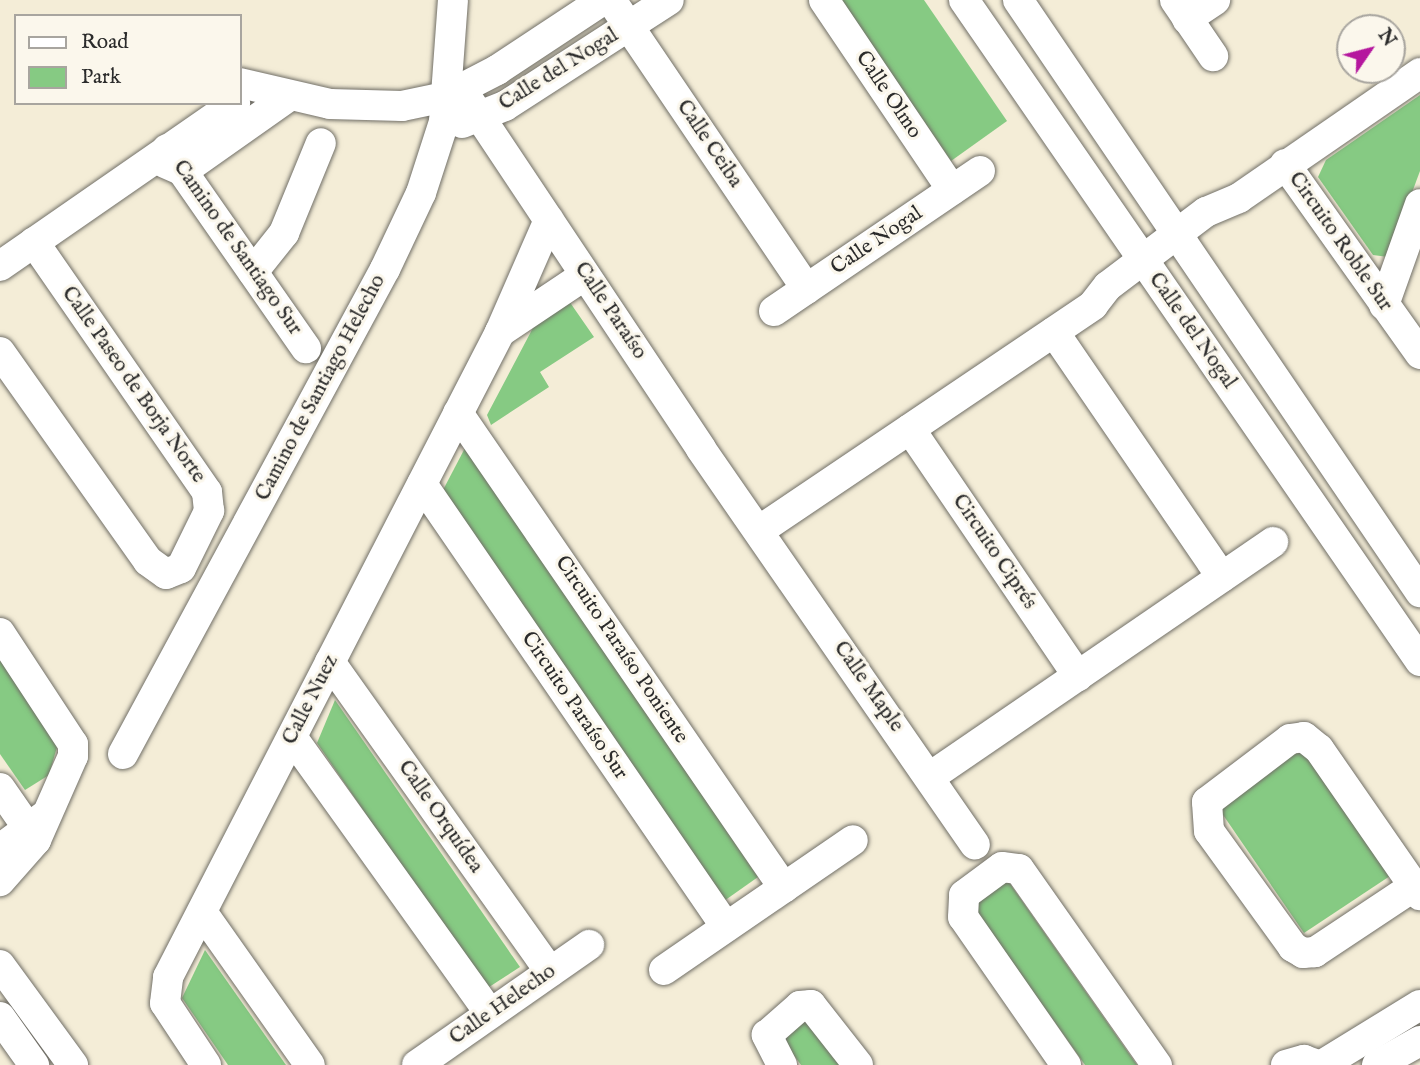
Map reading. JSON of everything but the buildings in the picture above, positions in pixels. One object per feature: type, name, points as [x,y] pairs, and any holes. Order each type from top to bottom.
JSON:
[{"type":"street","name":"Camino de Santiago Helecho","points":[[124,754],[385,269],[421,193],[451,103],[453,0]]},
{"type":"street","name":"Calle del Nogal","points":[[451,103],[603,0]]},
{"type":"street","name":"Calle Ceiba","points":[[611,0],[807,289]]},
{"type":"street","name":"Calle del Nogal","points":[[481,118],[668,0]]},
{"type":"street","name":"Calle Olmo","points":[[824,0],[952,190]]},
{"type":"street","name":"Calle del Nogal","points":[[964,0],[1420,661]]},
{"type":"street","name":"Calle del Nogal","points":[[1018,0],[1420,592]]},
{"type":"street","points":[[1213,56],[1181,9],[1214,0]]},
{"type":"street","points":[[760,530],[1093,305],[1108,286],[1148,266],[1183,240],[1226,218],[1240,198],[1285,164],[1420,73]]},
{"type":"street","points":[[242,94],[402,106],[451,103]]},
{"type":"street","points":[[0,266],[168,159],[288,97]]},
{"type":"street","name":"Calle Paraíso","points":[[451,103],[481,118],[760,530]]},
{"type":"street","points":[[168,159],[229,105]]},
{"type":"street","points":[[253,272],[284,233],[321,143]]},
{"type":"street","name":"Camino de Santiago Sur","points":[[168,159],[306,348]]},
{"type":"street","name":"Circuito Roble Sur","points":[[1285,164],[1420,354]]},
{"type":"street","name":"Calle Nogal","points":[[774,311],[980,172]]},
{"type":"street","points":[[1384,305],[1420,204]]},
{"type":"street","name":"Calle Nuez","points":[[206,1065],[170,1014],[163,994],[202,912],[500,332],[548,220]]},
{"type":"street","name":"Calle Paseo de Borja Norte","points":[[0,352],[148,561],[166,574],[181,568],[209,511],[207,492],[34,242]]},
{"type":"street","name":"Calle Nuez","points":[[500,332],[585,275]]},
{"type":"street","points":[[1054,332],[1222,577]]},
{"type":"street","name":"Circuito Paraíso Poniente","points":[[458,413],[784,887]]},
{"type":"street","name":"Circuito Ciprés","points":[[910,429],[1078,676]]},
{"type":"street","name":"Circuito Paraíso Sur","points":[[422,484],[726,927]]},
{"type":"street","name":"Calle Maple","points":[[760,530],[975,844]]},
{"type":"street","points":[[929,777],[1273,542]]},
{"type":"street","points":[[0,633],[73,744],[73,756],[52,810],[0,881]]},
{"type":"street","name":"Calle Orquídea","points":[[330,662],[550,972]]},
{"type":"street","points":[[292,737],[490,1014]]},
{"type":"street","points":[[1304,737],[1319,749],[1417,891],[1315,953],[1303,953],[1293,947],[1209,831],[1207,802],[1290,739],[1304,737]]},
{"type":"street","points":[[0,789],[32,834]]},
{"type":"street","points":[[0,849],[32,834]]},
{"type":"street","points":[[664,970],[853,840]]},
{"type":"street","points":[[1066,1065],[963,917],[960,905],[964,895],[1002,867],[1018,869],[1157,1065]]},
{"type":"street","points":[[202,912],[310,1065]]},
{"type":"street","name":"Calle Helecho","points":[[417,1065],[589,945]]},
{"type":"street","points":[[0,966],[73,1065]]},
{"type":"street","points":[[782,1065],[766,1034],[800,1006],[811,1005],[858,1065]]},
{"type":"street","points":[[1286,1065],[1304,1059],[1320,1065],[1420,1005]]},
{"type":"street","points":[[0,1017],[34,1065]]},
{"type":"street","points":[[1377,1065],[1420,1041]]},
{"type":"green space","points":[[841,0],[924,0],[1007,121],[951,161]]},
{"type":"green space","points":[[1420,95],[1420,171],[1388,257],[1373,255],[1318,177],[1326,160]]},
{"type":"green space","points":[[569,301],[594,337],[540,372],[549,387],[491,425],[487,415],[535,324]]},
{"type":"green space","points":[[465,448],[758,877],[724,901],[443,490]]},
{"type":"green space","points":[[0,655],[59,740],[49,775],[25,790],[0,754]]},
{"type":"green space","points":[[335,700],[520,967],[486,989],[317,743]]},
{"type":"green space","points":[[1300,745],[1390,876],[1304,933],[1219,809]]},
{"type":"green space","points":[[1006,878],[1137,1065],[1085,1065],[971,904]]},
{"type":"green space","points":[[205,950],[286,1065],[228,1065],[182,998]]},
{"type":"green space","points":[[811,1016],[845,1065],[801,1065],[781,1038]]}]
